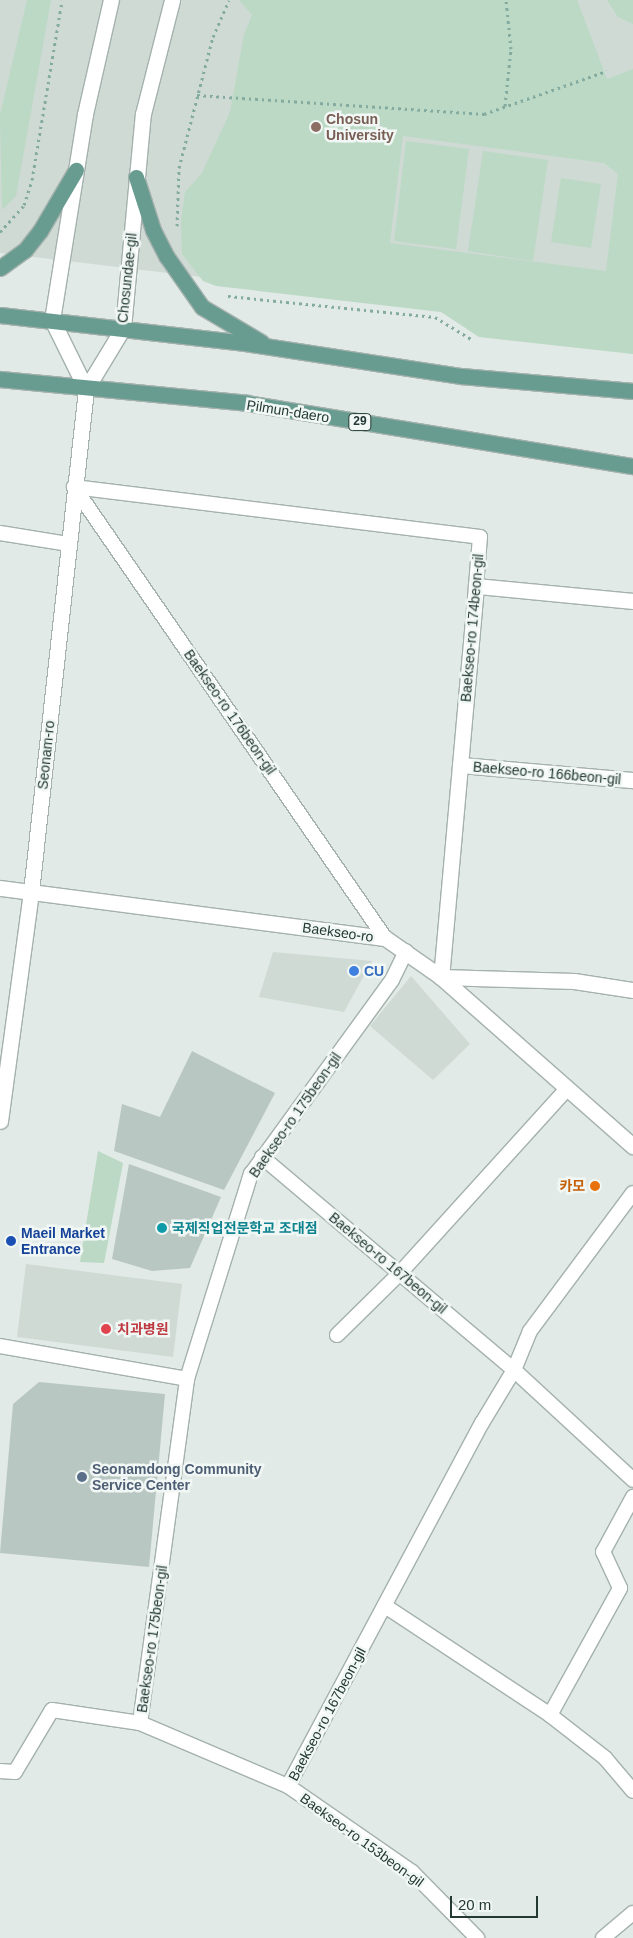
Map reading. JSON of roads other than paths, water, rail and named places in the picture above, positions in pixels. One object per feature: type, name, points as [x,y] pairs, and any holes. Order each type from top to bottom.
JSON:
[{"type":"main road","points":[[0,268],[26,250],[40,231],[76,170]]},
{"type":"main road","points":[[136,177],[153,230],[167,257],[202,307],[269,346]]},
{"type":"main road","points":[[0,315],[269,346],[461,376],[633,391]]},
{"type":"main road","name":"Pilmun-daero","points":[[0,378],[71,384],[86,389],[247,404],[633,466]]},
{"type":"street","points":[[86,389],[52,320],[85,114],[112,0]]},
{"type":"street","name":"Chosundae-gil","points":[[86,389],[123,328],[143,114],[172,0]]},
{"type":"street","name":"Seonam-ro","points":[[0,1121],[31,892],[86,389]]},
{"type":"street","points":[[476,586],[633,601]]},
{"type":"street","name":"Baekseo-ro 174beon-gil","points":[[441,977],[476,586]]},
{"type":"street","name":"Baekseo-ro 166beon-gil","points":[[460,765],[633,780]]},
{"type":"street","name":"Baekseo-ro","points":[[0,888],[385,938],[441,977],[633,1146]]},
{"type":"street","points":[[441,977],[574,981],[633,990]]},
{"type":"lane","name":"Baekseo-ro 174beon-gil","points":[[74,487],[480,537],[476,586]]},
{"type":"lane","name":"Baekseo-ro 176beon-gil","points":[[74,487],[385,938]]},
{"type":"lane","points":[[0,534],[69,544]]},
{"type":"lane","name":"Baekseo-ro 175beon-gil","points":[[0,1771],[15,1772],[52,1710],[140,1723],[187,1379],[251,1174],[262,1156],[392,980],[406,951]]},
{"type":"lane","points":[[336,1335],[400,1273],[567,1089]]},
{"type":"lane","name":"Baekseo-ro 167beon-gil","points":[[262,1156],[514,1370]]},
{"type":"lane","name":"Baekseo-ro 167beon-gil","points":[[140,1723],[288,1786],[482,1423],[514,1370],[530,1331],[633,1193]]},
{"type":"lane","points":[[0,1346],[187,1379]]},
{"type":"lane","points":[[514,1370],[633,1480]]},
{"type":"lane","points":[[550,1715],[620,1588],[603,1552],[633,1497]]},
{"type":"lane","points":[[385,1606],[550,1715],[604,1758],[633,1791]]},
{"type":"lane","name":"Baekseo-ro 153beon-gil","points":[[288,1786],[412,1872],[477,1938]]},
{"type":"lane","points":[[603,1938],[633,1913]]},
{"type":"place","name":"Chosun University","points":[[316,127]]},
{"type":"place","name":"CU","points":[[354,971]]},
{"type":"place","name":"카모","points":[[595,1186]]},
{"type":"place","name":"국제직업전문학교 조대점","points":[[162,1228]]},
{"type":"place","name":"Maeil Market Entrance","points":[[11,1241]]},
{"type":"place","name":"치과병원","points":[[106,1329]]},
{"type":"place","name":"Seonamdong Community Service Center","points":[[82,1477]]}]
